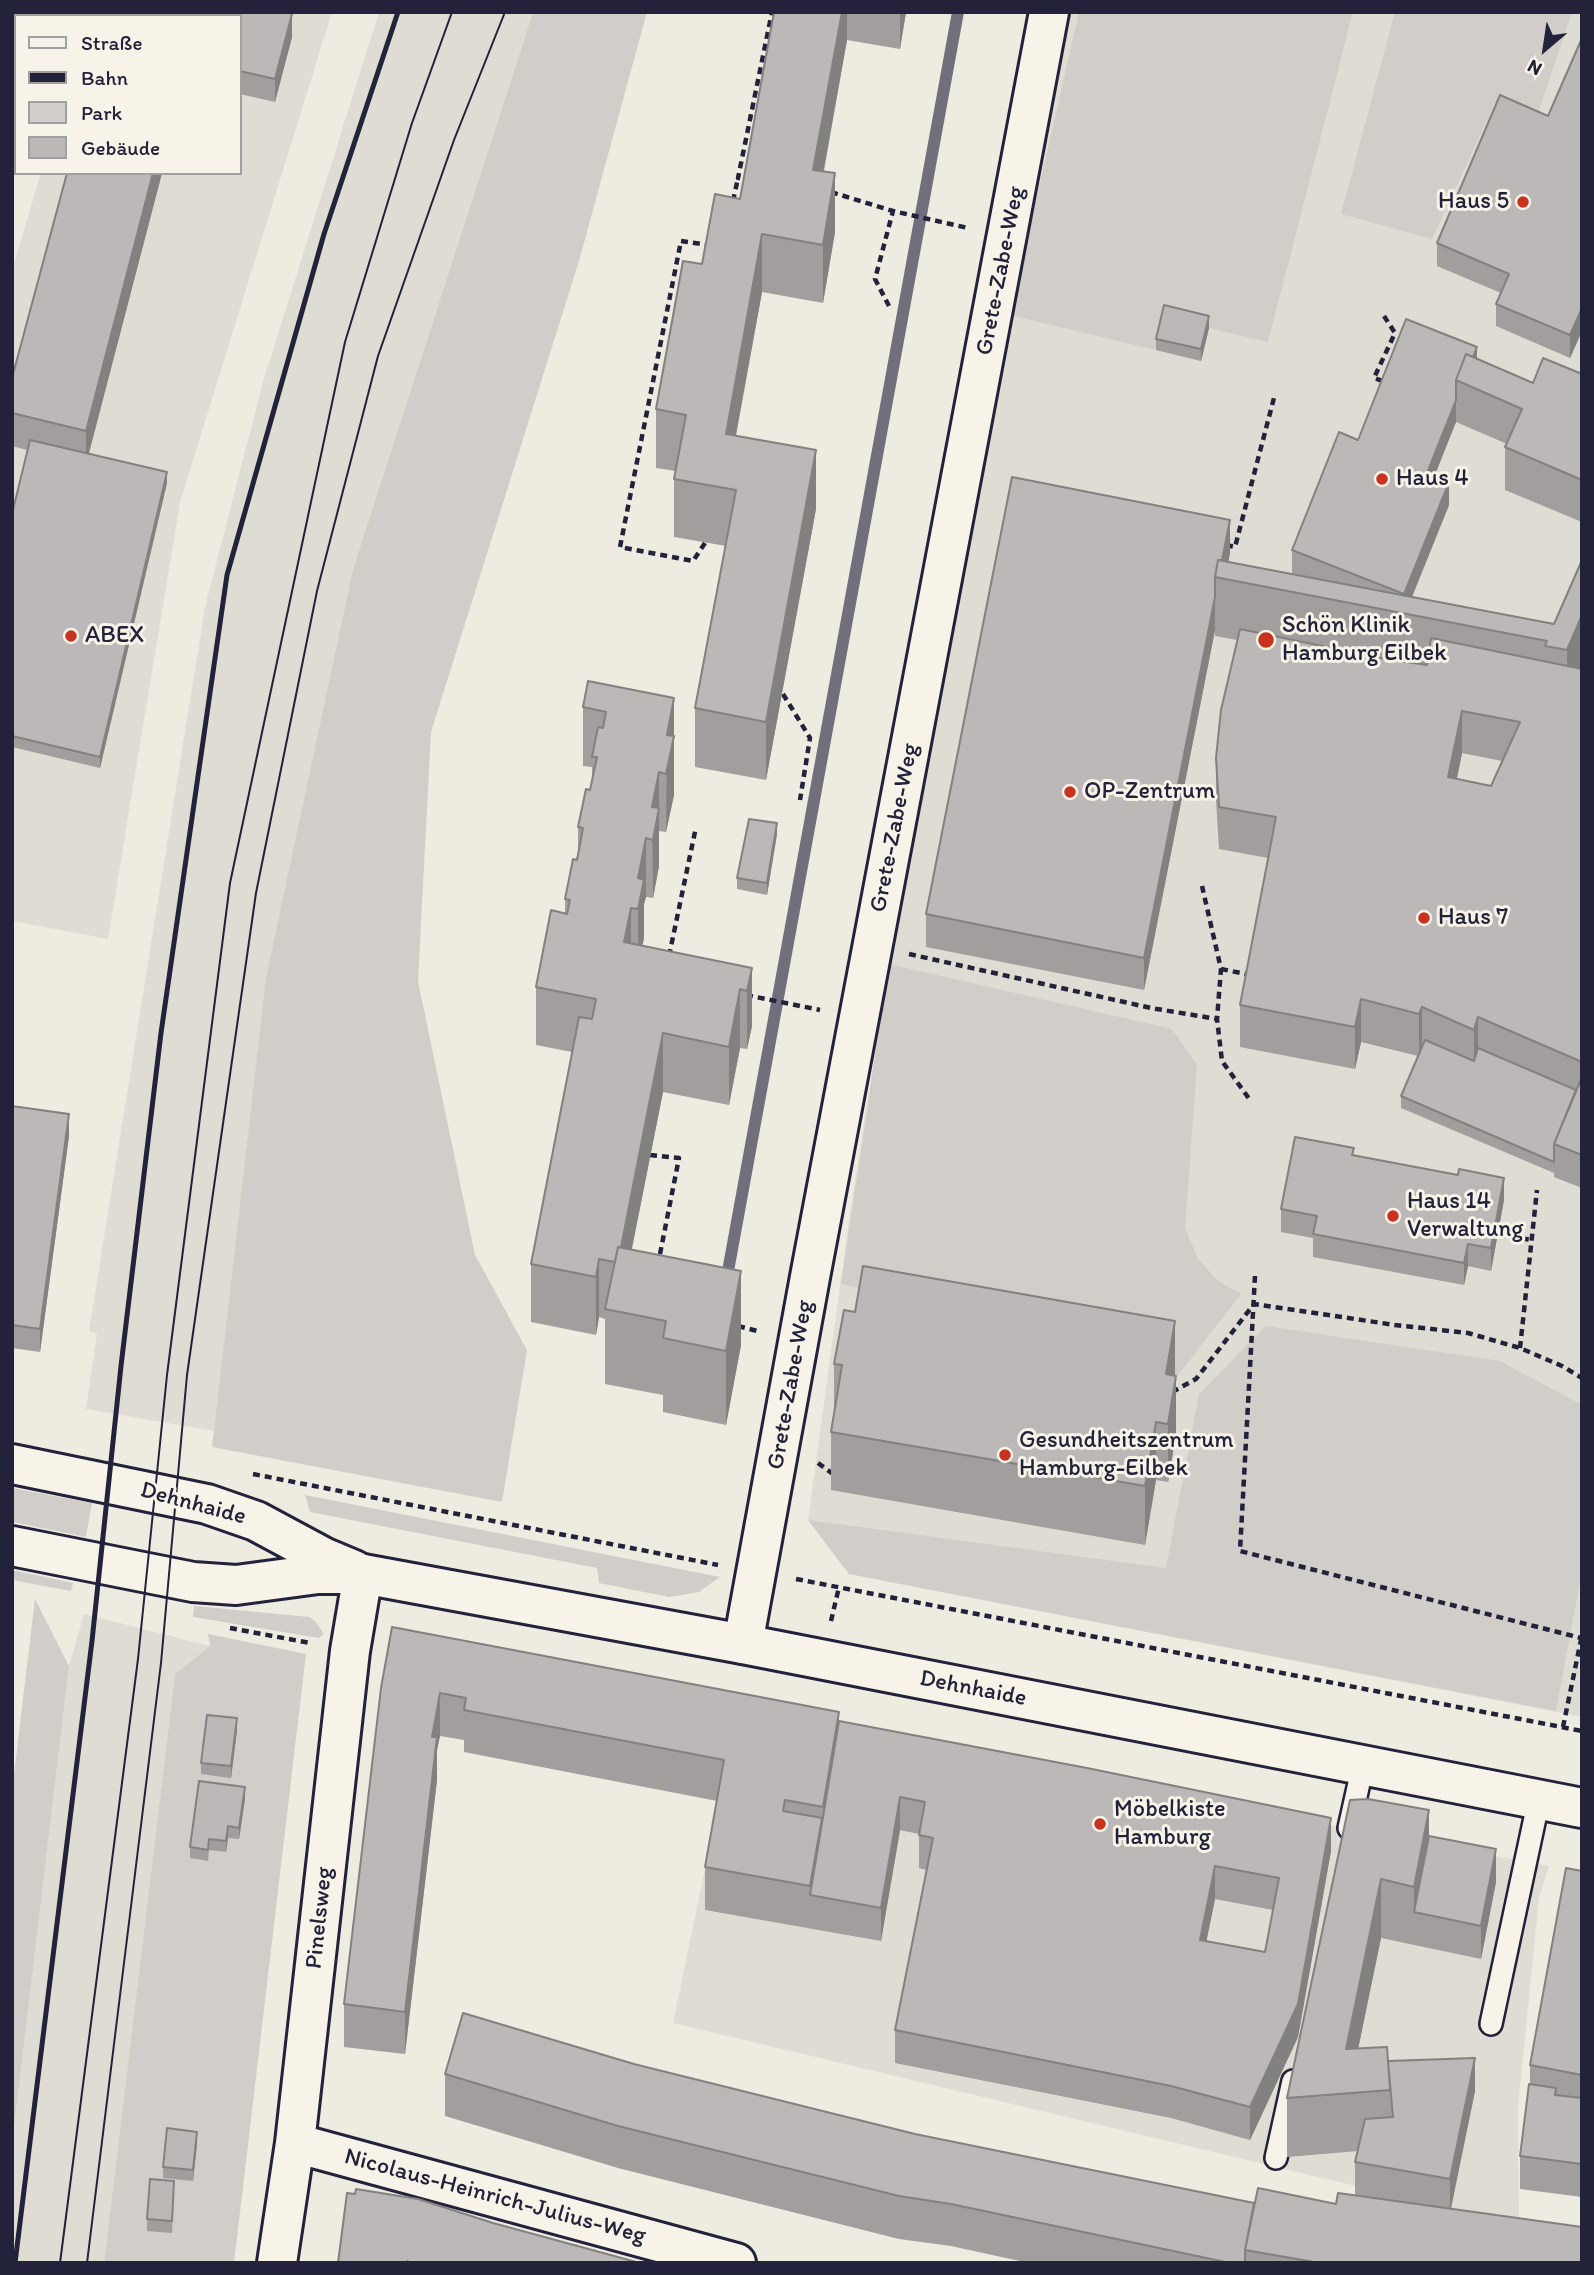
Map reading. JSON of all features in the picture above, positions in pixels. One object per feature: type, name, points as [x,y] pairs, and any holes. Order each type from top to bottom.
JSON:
[{"type":"street","name":"Grete-Zabe-Weg","points":[[743,1644],[1049,12]]},
{"type":"street","name":"Dehnhaide","points":[[12,1464],[207,1504],[256,1521],[363,1574]]},
{"type":"street","name":"Dehnhaide","points":[[12,1546],[193,1582],[236,1585],[318,1574],[363,1574],[743,1644],[1582,1808]]},
{"type":"street","name":"Pinelsweg","points":[[277,2263],[295,2143],[350,1651],[363,1574]]},
{"type":"street","name":"Nicolaus-Heinrich-Julius-Weg","points":[[295,2143],[736,2263]]},
{"type":"lane","points":[[1346,1843],[1363,1765]]},
{"type":"lane","points":[[1490,2024],[1539,1799]]},
{"type":"lane","points":[[1276,2158],[1296,2066]]},
{"type":"path","points":[[732,204],[772,12]]},
{"type":"path","points":[[752,106],[760,108]]},
{"type":"path","points":[[738,178],[746,180]]},
{"type":"path","points":[[820,189],[893,211],[954,225]]},
{"type":"path","points":[[888,306],[875,279],[893,211]]},
{"type":"path","points":[[705,542],[693,561],[620,547],[681,241],[712,246]]},
{"type":"path","points":[[1384,316],[1395,333],[1374,378],[1389,384]]},
{"type":"path","points":[[1222,544],[1235,547],[1275,394]]},
{"type":"path","points":[[650,398],[659,400]]},
{"type":"path","points":[[783,694],[810,738],[800,800]]},
{"type":"path","points":[[667,967],[696,827]]},
{"type":"path","points":[[1202,886],[1221,969],[1217,1019],[1222,1061],[1250,1100]]},
{"type":"path","points":[[873,946],[1151,1008],[1217,1019]]},
{"type":"path","points":[[1221,969],[1255,976]]},
{"type":"path","points":[[743,995],[810,1008]]},
{"type":"path","points":[[650,1155],[679,1158],[657,1272]]},
{"type":"path","points":[[1520,1348],[1538,1190]]},
{"type":"path","points":[[1498,1235],[1532,1240]]},
{"type":"path","points":[[1255,1276],[1240,1551],[1581,1637],[1563,1727]]},
{"type":"path","points":[[1254,1304],[1468,1333],[1520,1348],[1582,1378]]},
{"type":"path","points":[[1160,1390],[1173,1392],[1196,1379],[1254,1304]]},
{"type":"path","points":[[731,1325],[799,1340]]},
{"type":"path","points":[[814,1460],[834,1475]]},
{"type":"path","points":[[243,1472],[1582,1731]]},
{"type":"path","points":[[228,1628],[350,1651]]},
{"type":"shaded area","points":[[332,12],[180,502],[108,939],[12,921],[12,270],[40,175],[242,175],[242,14],[88,14]]},
{"type":"shaded area","points":[[379,12],[533,12],[353,569],[266,977],[214,1431],[86,1409],[97,1334],[89,1331],[205,607],[263,382]]},
{"type":"shaded area","name":"Schön Klinik Hamburg Eilbek","points":[[1067,12],[1582,12],[1582,1717],[849,1574],[808,1520],[850,1213],[889,964]]},
{"type":"shaded area","points":[[84,1614],[210,1646],[175,1674],[104,2263],[12,2263],[12,2145],[69,1666]]},
{"type":"shaded area","points":[[737,1715],[1549,1866],[1539,1898],[1518,2108],[1519,2225],[673,2023]]},
{"type":"green space","points":[[533,12],[647,12],[579,261],[431,732],[418,981],[475,1255],[527,1350],[502,1502],[212,1447],[266,977],[353,569]]},
{"type":"green space","points":[[1079,12],[1353,12],[1268,342],[1209,328],[1201,361],[1010,315]]},
{"type":"green space","points":[[1395,12],[1572,12],[1537,116],[1495,103],[1432,239],[1341,214]]},
{"type":"green space","points":[[889,964],[1172,1029],[1197,1065],[1185,1228],[1198,1259],[1218,1281],[1241,1294],[1175,1379],[957,1308],[841,1284]]},
{"type":"green space","points":[[1266,1326],[1500,1361],[1582,1405],[1582,1571],[1556,1711],[849,1574],[808,1520],[1166,1568],[1199,1394]]},
{"type":"green space","points":[[12,1488],[92,1503],[86,1537],[12,1522]]},
{"type":"green space","points":[[305,1495],[720,1577],[699,1592],[669,1597],[599,1583],[597,1568],[310,1512]]},
{"type":"green space","points":[[12,1570],[73,1583],[71,1591],[12,1580]]},
{"type":"green space","points":[[35,1599],[69,1666],[12,2145],[12,1791]]},
{"type":"green space","points":[[194,1606],[309,1617],[324,1634],[319,1638],[193,1617]]},
{"type":"green space","points":[[208,1634],[306,1654],[234,2263],[104,2263],[175,1674],[210,1646]]},
{"type":"building","points":[[287,12],[292,14],[275,79],[242,71],[242,14],[108,14]]},
{"type":"building","points":[[774,12],[842,12],[813,170],[835,173],[823,245],[762,234],[726,434],[816,450],[766,722],[695,708],[736,490],[674,479],[686,415],[656,409],[683,261],[702,264],[715,194],[740,199]]},
{"type":"building","name":"Haus 5","points":[[1582,38],[1582,308],[1570,335],[1496,304],[1509,274],[1437,243],[1500,95],[1548,116]]},
{"type":"building","points":[[66,175],[152,175],[86,431],[12,413],[12,378]]},
{"type":"building","points":[[1164,305],[1209,316],[1201,349],[1156,339]]},
{"type":"building","name":"Haus 4","points":[[1406,319],[1477,347],[1473,357],[1466,354],[1456,380],[1456,400],[1427,473],[1449,482],[1404,594],[1292,550],[1339,432],[1358,440]]},
{"type":"building","points":[[1466,354],[1533,383],[1543,358],[1582,374],[1582,480],[1505,447],[1522,409],[1456,380]]},
{"type":"building","name":"ABEX","points":[[30,440],[167,472],[100,757],[12,736],[12,514]]},
{"type":"building","name":"OP-Zentrum","points":[[1012,477],[1230,520],[1222,560],[1218,560],[1215,597],[1144,958],[926,914]]},
{"type":"building","points":[[1218,560],[1554,624],[1582,560],[1582,615],[1567,650],[1545,646],[1547,641],[1215,577]]},
{"type":"building","name":"Haus 7","points":[[1240,629],[1427,665],[1431,638],[1582,669],[1582,1062],[1478,1017],[1474,1030],[1422,1007],[1419,1014],[1361,999],[1355,1027],[1240,1005],[1276,817],[1219,807],[1216,758],[1221,710]],"holes":[[[1462,711],[1520,722],[1491,786],[1448,777]]]},
{"type":"building","points":[[588,681],[674,698],[667,735],[674,736],[666,774],[659,772],[652,807],[659,808],[653,840],[646,838],[638,878],[644,880],[638,909],[631,908],[624,942],[752,968],[747,991],[740,989],[729,1047],[663,1033],[621,1247],[618,1247],[615,1262],[599,1259],[596,1277],[531,1264],[579,1017],[592,1019],[596,999],[536,987],[551,910],[567,914],[570,900],[565,899],[583,828],[578,827],[586,789],[590,790],[597,757],[592,757],[598,727],[603,728],[606,712],[583,707]]},
{"type":"building","points":[[749,819],[777,823],[767,883],[737,878]]},
{"type":"building","points":[[1425,1040],[1474,1061],[1478,1048],[1576,1090],[1554,1144],[1554,1162],[1401,1096]]},
{"type":"building","points":[[1582,1077],[1582,1155],[1554,1144]]},
{"type":"building","points":[[12,1106],[69,1114],[40,1329],[12,1325]]},
{"type":"building","name":"Haus 14 Verwaltung","points":[[1295,1137],[1354,1148],[1352,1155],[1458,1175],[1459,1169],[1504,1178],[1491,1248],[1468,1244],[1464,1263],[1313,1234],[1317,1216],[1281,1209]]},
{"type":"building","points":[[618,1247],[741,1271],[726,1351],[663,1338],[666,1321],[605,1309]]},
{"type":"building","name":"Gesundheitszentrum Hamburg-Eilbek","points":[[863,1266],[1175,1321],[1166,1374],[1176,1376],[1168,1424],[1156,1422],[1145,1486],[831,1432],[842,1365],[834,1364],[844,1310],[855,1312]]},
{"type":"building","points":[[392,1627],[839,1712],[823,1807],[785,1800],[783,1811],[822,1818],[810,1886],[705,1867],[724,1760],[464,1710],[466,1698],[440,1693],[432,1737],[437,1737],[405,2012],[344,2004],[381,1688]]},
{"type":"building","points":[[207,1715],[237,1718],[231,1766],[201,1763]]},
{"type":"building","points":[[839,1721],[1331,1818],[1298,2004],[1250,2107],[1171,2086],[895,2030],[933,1838],[919,1835],[925,1802],[900,1797],[881,1908],[810,1895]],"holes":[[[1215,1866],[1279,1878],[1265,1952],[1200,1940]]]},
{"type":"building","points":[[199,1781],[245,1787],[239,1828],[228,1826],[226,1841],[209,1839],[208,1850],[190,1847]]},
{"type":"building","points":[[1368,1799],[1429,1810],[1414,1887],[1381,1879],[1346,2049],[1387,2047],[1390,2090],[1287,2098],[1350,1800]]},
{"type":"building","points":[[1429,1836],[1496,1849],[1481,1926],[1414,1912]]},
{"type":"building","points":[[1566,1868],[1582,1871],[1582,2075],[1530,2065]]},
{"type":"building","points":[[463,2013],[634,2064],[915,2134],[1254,2203],[1245,2263],[1230,2263],[951,2204],[899,2196],[618,2126],[445,2074]]},
{"type":"building","points":[[1475,2058],[1450,2179],[1355,2162],[1365,2119],[1393,2117],[1388,2061]]},
{"type":"building","points":[[1529,2084],[1556,2088],[1555,2095],[1582,2098],[1582,2164],[1520,2156]]},
{"type":"building","points":[[167,2128],[197,2132],[193,2170],[163,2167]]},
{"type":"building","points":[[150,2179],[174,2181],[172,2221],[147,2219]]},
{"type":"building","points":[[1258,2188],[1336,2204],[1338,2193],[1582,2227],[1582,2263],[1320,2263],[1245,2250]]},
{"type":"building","points":[[356,2189],[418,2199],[493,2223],[640,2263],[338,2263],[347,2193],[355,2194]]},
{"type":"waterway","points":[[726,1282],[958,12]]},
{"type":"tram line","points":[[60,2263],[138,1659],[167,1375],[230,883],[345,342],[412,123],[452,12]]},
{"type":"tram line","points":[[87,2263],[161,1663],[187,1375],[256,893],[317,591],[378,356],[454,140],[505,12]]},
{"type":"railway","points":[[15,2263],[92,1641],[121,1366],[161,1033],[227,575],[324,234],[398,12]]},
{"type":"place","name":"Haus 5","points":[[1523,202]]},
{"type":"place","name":"Haus 4","points":[[1382,479]]},
{"type":"place","name":"ABEX","points":[[71,636]]},
{"type":"place","name":"Schön Klinik Hamburg Eilbek","points":[[1266,640]]},
{"type":"place","name":"OP-Zentrum","points":[[1070,792]]},
{"type":"place","name":"Haus 7","points":[[1424,918]]},
{"type":"place","name":"Haus 14 Verwaltung","points":[[1393,1216]]},
{"type":"place","name":"Gesundheitszentrum Hamburg-Eilbek","points":[[1005,1455]]},
{"type":"place","name":"Möbelkiste Hamburg","points":[[1100,1824]]}]
